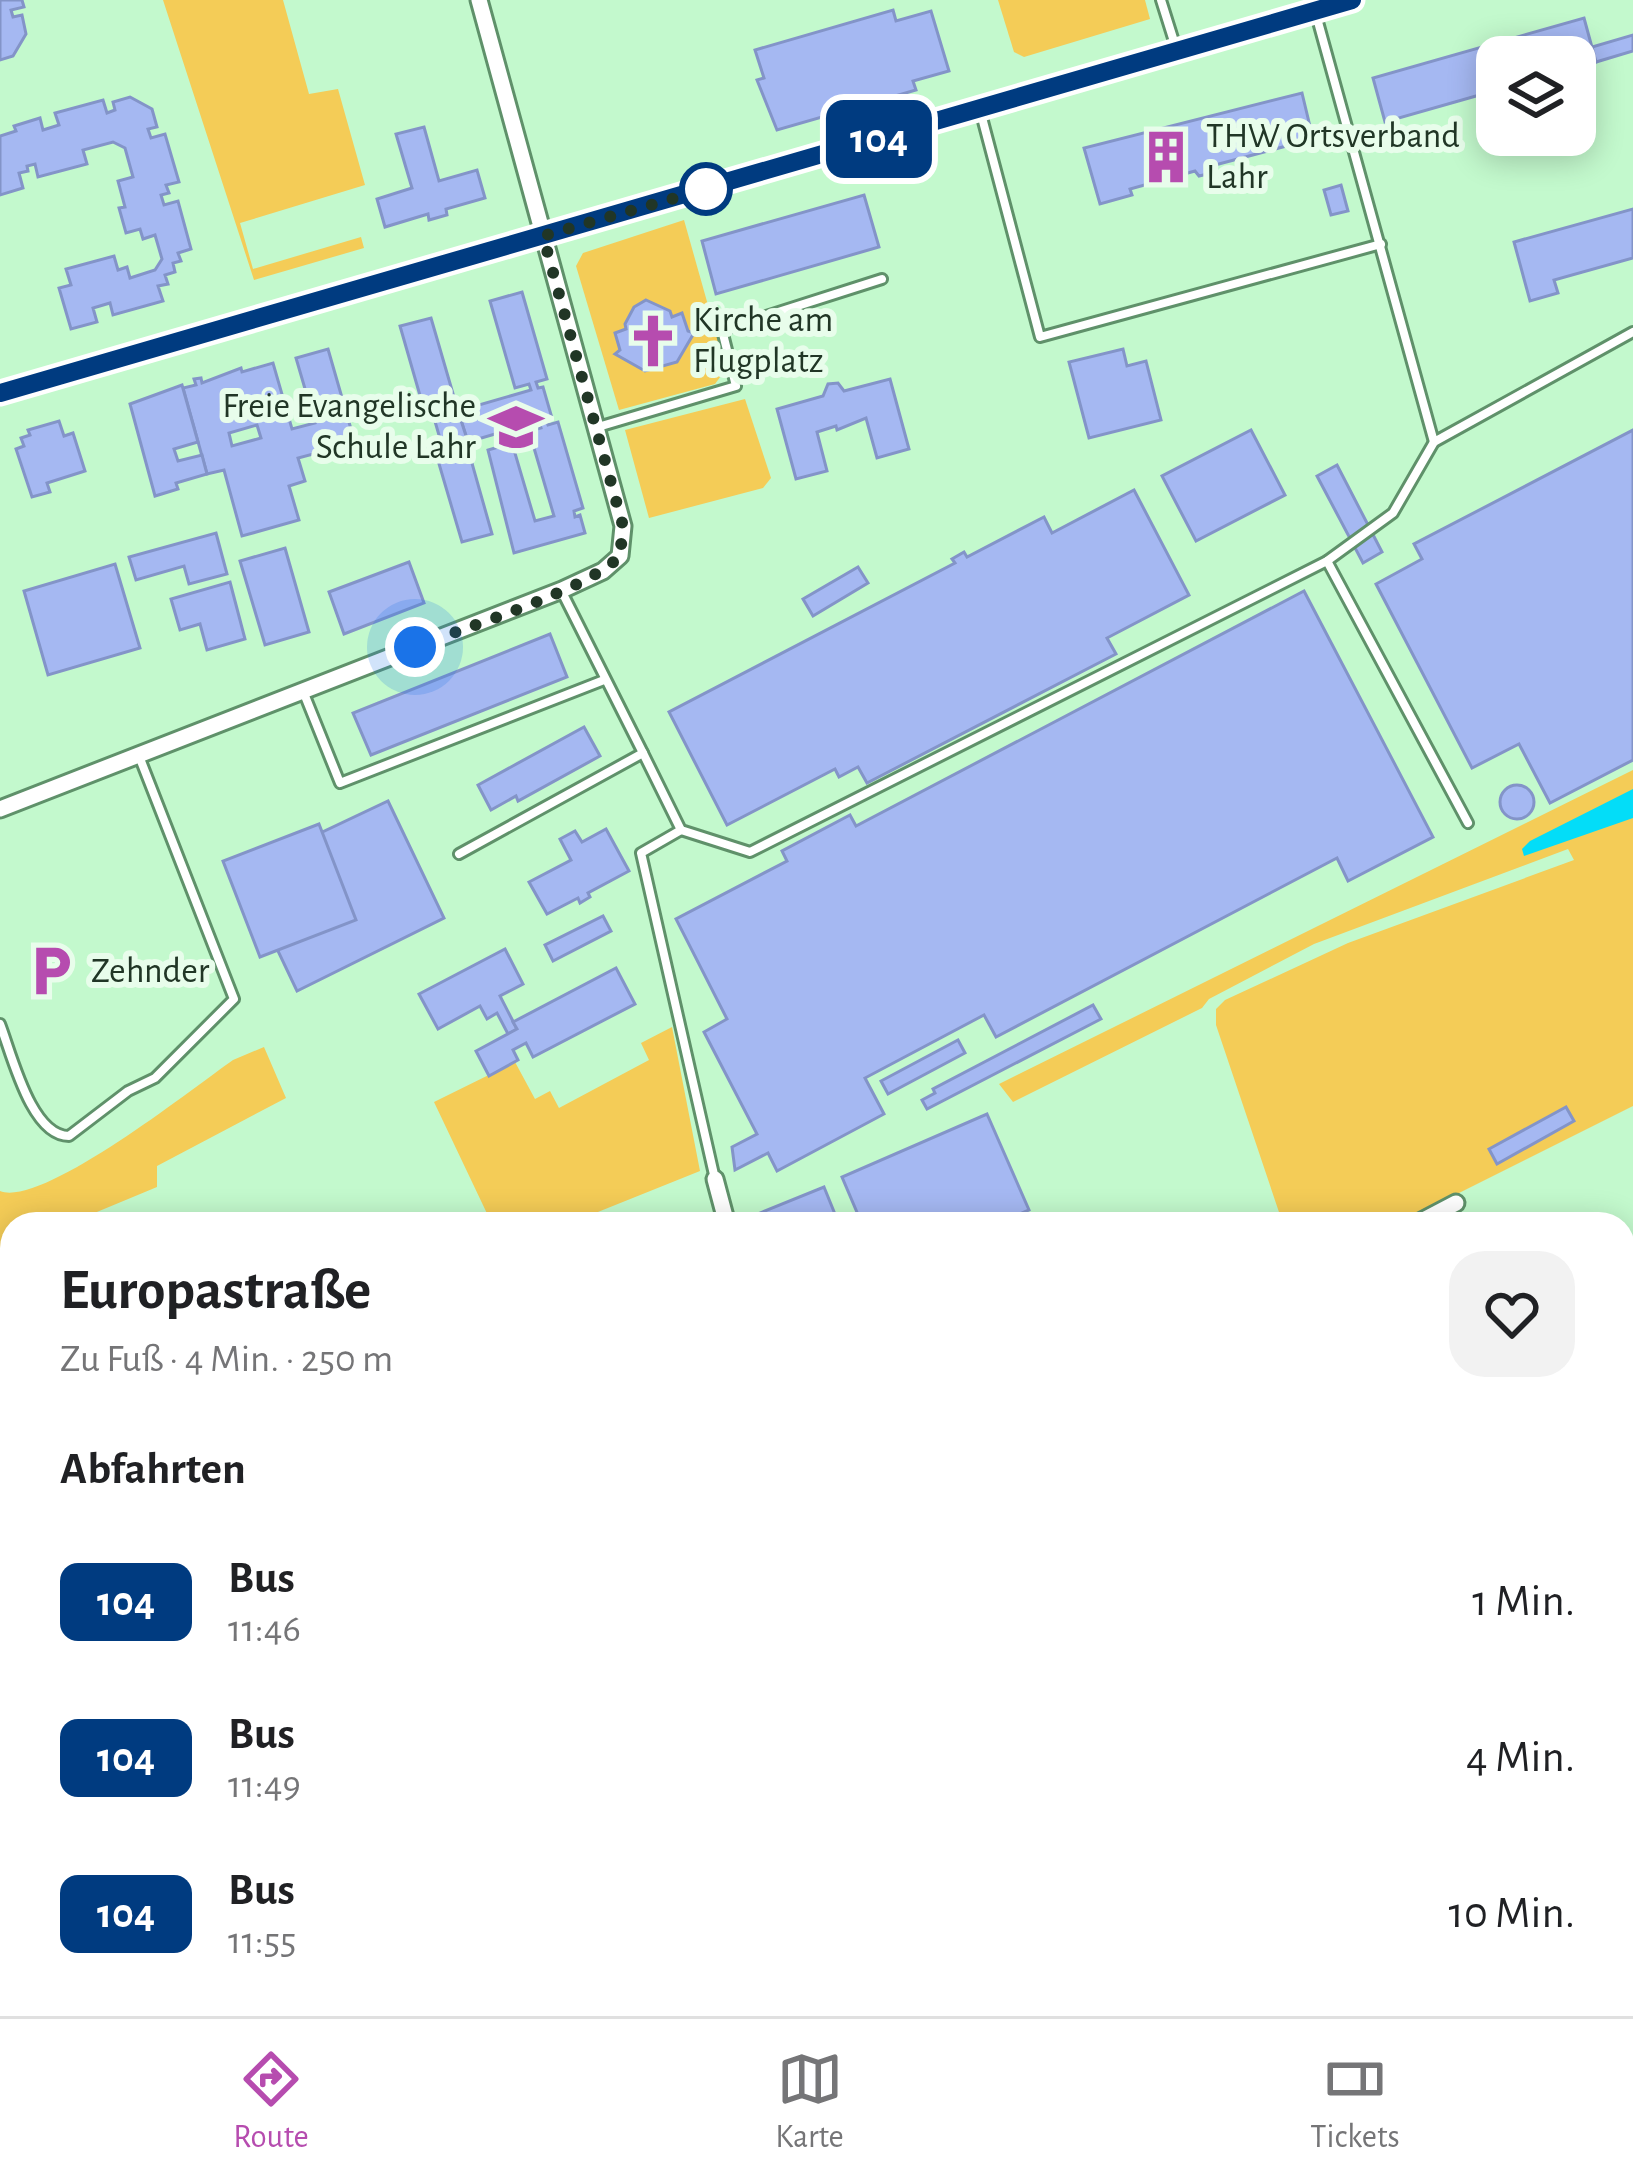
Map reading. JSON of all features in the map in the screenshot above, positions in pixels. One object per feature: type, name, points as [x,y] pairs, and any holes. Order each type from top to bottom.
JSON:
[{"type":"street","points":[[0,809],[562,590],[620,556],[623,526],[598,427],[478,0]]},
{"type":"street","points":[[0,393],[1352,0]]},
{"type":"street","points":[[715,1179],[724,1212]]},
{"type":"street","points":[[1439,1212],[1456,1203]]},
{"type":"lane","points":[[1161,0],[1177,52]]},
{"type":"lane","points":[[1315,11],[1435,442]]},
{"type":"lane","points":[[980,109],[1040,337],[1381,244]]},
{"type":"lane","points":[[598,427],[736,386],[722,330],[881,279]]},
{"type":"lane","points":[[562,590],[681,830],[750,852],[1328,560],[1393,513],[1435,442],[1633,332]]},
{"type":"lane","points":[[1328,560],[1468,823]]},
{"type":"lane","points":[[303,690],[340,783],[604,680]]},
{"type":"lane","points":[[0,1024],[45,1128],[57,1136],[69,1136],[128,1090],[155,1078],[234,999],[139,754]]},
{"type":"lane","points":[[459,854],[643,754]]},
{"type":"lane","points":[[681,830],[641,853],[715,1179]]},
{"type":"shaded area","points":[[163,0],[283,0],[309,94],[338,89],[365,185],[240,223],[253,269],[361,237],[364,248],[254,280]]},
{"type":"shaded area","points":[[998,0],[1145,0],[1150,19],[1024,57],[1014,52]]},
{"type":"shaded area","points":[[684,220],[726,369],[715,384],[619,410],[576,266],[583,253]]},
{"type":"shaded area","points":[[745,399],[771,478],[763,488],[649,518],[625,430]]},
{"type":"shaded area","points":[[1633,770],[1633,1106],[1421,1212],[1279,1212],[1216,1025],[1216,1009],[1225,1000],[1348,943],[1574,860],[1568,849],[1314,944],[1209,999],[1202,1008],[1013,1102],[999,1084]]},
{"type":"shaded area","points":[[672,1027],[700,1171],[598,1212],[486,1212],[434,1102],[515,1062],[535,1099],[550,1091],[559,1108],[649,1060],[641,1043]]},
{"type":"shaded area","points":[[264,1047],[286,1098],[157,1166],[157,1187],[97,1212],[0,1212],[0,1191],[20,1191],[48,1182],[82,1164],[233,1060]]},
{"type":"water","points":[[1633,789],[1633,818],[1524,856],[1522,849],[1530,841]]},
{"type":"building","points":[[0,0],[22,0],[24,7],[11,10],[13,17],[22,15],[26,34],[13,56],[0,60]]},
{"type":"building","points":[[893,10],[896,21],[931,11],[949,71],[913,81],[916,90],[777,130],[757,80],[764,78],[755,50]]},
{"type":"building","points":[[1584,18],[1589,36],[1521,36]]},
{"type":"building","points":[[1633,35],[1633,51],[1596,62],[1596,46]]},
{"type":"building","points":[[1476,49],[1476,96],[1385,122],[1373,78]]},
{"type":"building","name":"THW Ortsverband Lahr","points":[[1302,93],[1313,139],[1215,165],[1212,173],[1199,176],[1195,171],[1130,189],[1132,195],[1100,204],[1084,148]]},
{"type":"building","points":[[130,97],[152,109],[157,127],[148,129],[151,138],[165,134],[179,182],[166,185],[169,193],[161,195],[164,205],[178,201],[191,249],[178,253],[181,261],[173,263],[175,272],[165,275],[168,284],[158,286],[163,301],[113,315],[110,303],[93,308],[97,322],[71,329],[59,288],[71,285],[66,269],[114,256],[118,270],[127,267],[130,278],[155,270],[162,259],[155,235],[143,239],[140,229],[126,233],[118,181],[133,177],[125,148],[113,142],[83,150],[87,164],[38,177],[35,164],[27,166],[28,171],[19,173],[23,188],[0,195],[0,136],[40,118],[43,130],[59,125],[55,113],[103,100],[107,113],[115,110],[113,102]]},
{"type":"building","points":[[424,127],[439,181],[477,170],[485,198],[446,209],[447,215],[429,220],[428,214],[385,227],[377,199],[412,188],[396,134]]},
{"type":"building","points":[[1341,185],[1348,211],[1331,215],[1324,190]]},
{"type":"building","points":[[864,195],[879,247],[716,294],[702,241]]},
{"type":"building","points":[[1633,209],[1633,258],[1554,280],[1558,293],[1530,301],[1514,242]]},
{"type":"building","points":[[522,292],[547,379],[536,382],[538,388],[543,387],[552,418],[546,419],[548,425],[558,422],[583,508],[574,511],[575,517],[580,515],[585,533],[514,553],[488,450],[512,443],[535,521],[554,516],[529,431],[541,428],[539,421],[468,442],[458,411],[531,390],[529,384],[515,388],[490,301]]},
{"type":"building","name":"Kirche am Flugplatz","points":[[646,300],[670,311],[672,317],[682,313],[688,331],[694,333],[677,362],[645,371],[615,354],[620,350],[615,333],[626,329],[634,307]]},
{"type":"building","points":[[431,318],[456,404],[445,407],[447,414],[458,411],[468,442],[456,445],[458,452],[468,449],[492,534],[462,542],[437,457],[451,453],[449,447],[443,449],[434,418],[440,417],[438,410],[425,413],[400,326]]},
{"type":"building","points":[[328,349],[355,443],[298,458],[305,481],[289,486],[299,520],[242,536],[224,470],[207,474],[183,388],[196,385],[194,379],[201,378],[202,383],[241,368],[242,372],[273,363],[292,429],[315,423],[296,358]],"holes":[[[257,425],[261,438],[232,446],[229,433]]]},
{"type":"building","points":[[1123,349],[1127,366],[1146,361],[1161,420],[1089,438],[1069,362]]},
{"type":"building","points":[[890,379],[909,449],[877,458],[866,418],[817,432],[827,471],[796,479],[777,409],[823,396],[828,384],[838,383],[844,391]]},
{"type":"building","points":[[182,385],[198,442],[174,449],[178,461],[202,455],[207,474],[176,483],[178,489],[155,496],[130,404]]},
{"type":"building","points":[[59,421],[64,436],[73,433],[85,471],[47,483],[50,492],[32,497],[16,449],[24,446],[21,438],[30,435],[28,430]]},
{"type":"building","points":[[1251,430],[1285,495],[1196,541],[1162,476]]},
{"type":"building","points":[[1633,430],[1633,760],[1550,803],[1519,744],[1472,768],[1376,584],[1422,559],[1414,544]]},
{"type":"building","points":[[1337,465],[1382,552],[1363,563],[1317,476]]},
{"type":"building","points":[[1134,490],[1189,595],[1107,638],[1116,654],[867,783],[858,767],[839,777],[835,769],[727,825],[669,712],[955,563],[952,559],[964,552],[967,557],[1044,517],[1052,533]]},
{"type":"building","points":[[216,533],[227,574],[189,584],[184,566],[136,580],[129,557]]},
{"type":"building","points":[[285,548],[309,632],[265,645],[240,561]]},
{"type":"building","points":[[409,562],[424,603],[344,634],[329,592]]},
{"type":"building","points":[[115,564],[140,648],[48,675],[24,591]]},
{"type":"building","points":[[858,567],[868,583],[813,616],[803,599]]},
{"type":"building","points":[[230,582],[245,639],[207,650],[200,624],[180,630],[171,599]]},
{"type":"building","points":[[1304,591],[1433,837],[1348,881],[1337,858],[996,1037],[984,1015],[865,1078],[884,1114],[777,1171],[768,1153],[735,1170],[732,1147],[757,1134],[704,1032],[727,1019],[676,919],[787,861],[782,851],[850,815],[856,826]]},
{"type":"building","points":[[550,634],[567,677],[371,755],[353,713]]},
{"type":"building","points":[[584,727],[600,756],[518,801],[516,796],[491,810],[478,785]]},
{"type":"building","points":[[1517,785],[1529,790],[1534,802],[1529,814],[1517,819],[1505,814],[1500,802],[1505,790]]},
{"type":"building","points":[[388,801],[444,918],[297,991],[240,871]]},
{"type":"building","points":[[319,824],[356,920],[260,957],[223,861]]},
{"type":"building","points":[[606,829],[629,871],[588,893],[590,897],[580,903],[578,898],[547,914],[529,882],[571,860],[560,839],[575,831],[582,842]]},
{"type":"building","points":[[603,916],[611,931],[553,961],[545,945]]},
{"type":"building","points":[[505,949],[523,984],[500,996],[517,1029],[508,1034],[497,1013],[487,1019],[480,1006],[438,1029],[419,994]]},
{"type":"building","points":[[616,968],[635,1004],[533,1057],[526,1043],[513,1050],[518,1060],[489,1076],[476,1051],[517,1029],[513,1022]]},
{"type":"building","points":[[1093,1005],[1101,1019],[927,1109],[922,1100],[935,1093],[933,1089]]},
{"type":"building","points":[[958,1040],[965,1053],[888,1094],[881,1081]]},
{"type":"building","points":[[1566,1107],[1574,1121],[1497,1164],[1489,1149]]},
{"type":"building","points":[[987,1114],[1029,1210],[857,1212],[842,1177]]},
{"type":"building","points":[[824,1187],[834,1212],[762,1212]]},
{"type":"bus line","name":"104","points":[[0,393],[1352,0]]},
{"type":"place","name":"THW Ortsverband Lahr","points":[[1166,157]]},
{"type":"place","name":"Kirche am Flugplatz","points":[[653,341]]},
{"type":"place","name":"Freie Evangelische Schule Lahr","points":[[516,427]]},
{"type":"place","name":"Zehnder","points":[[51,971]]},
{"type":"route","points":[[415,647],[562,590],[603,571],[620,556],[623,526],[543,236],[706,189]]}]
